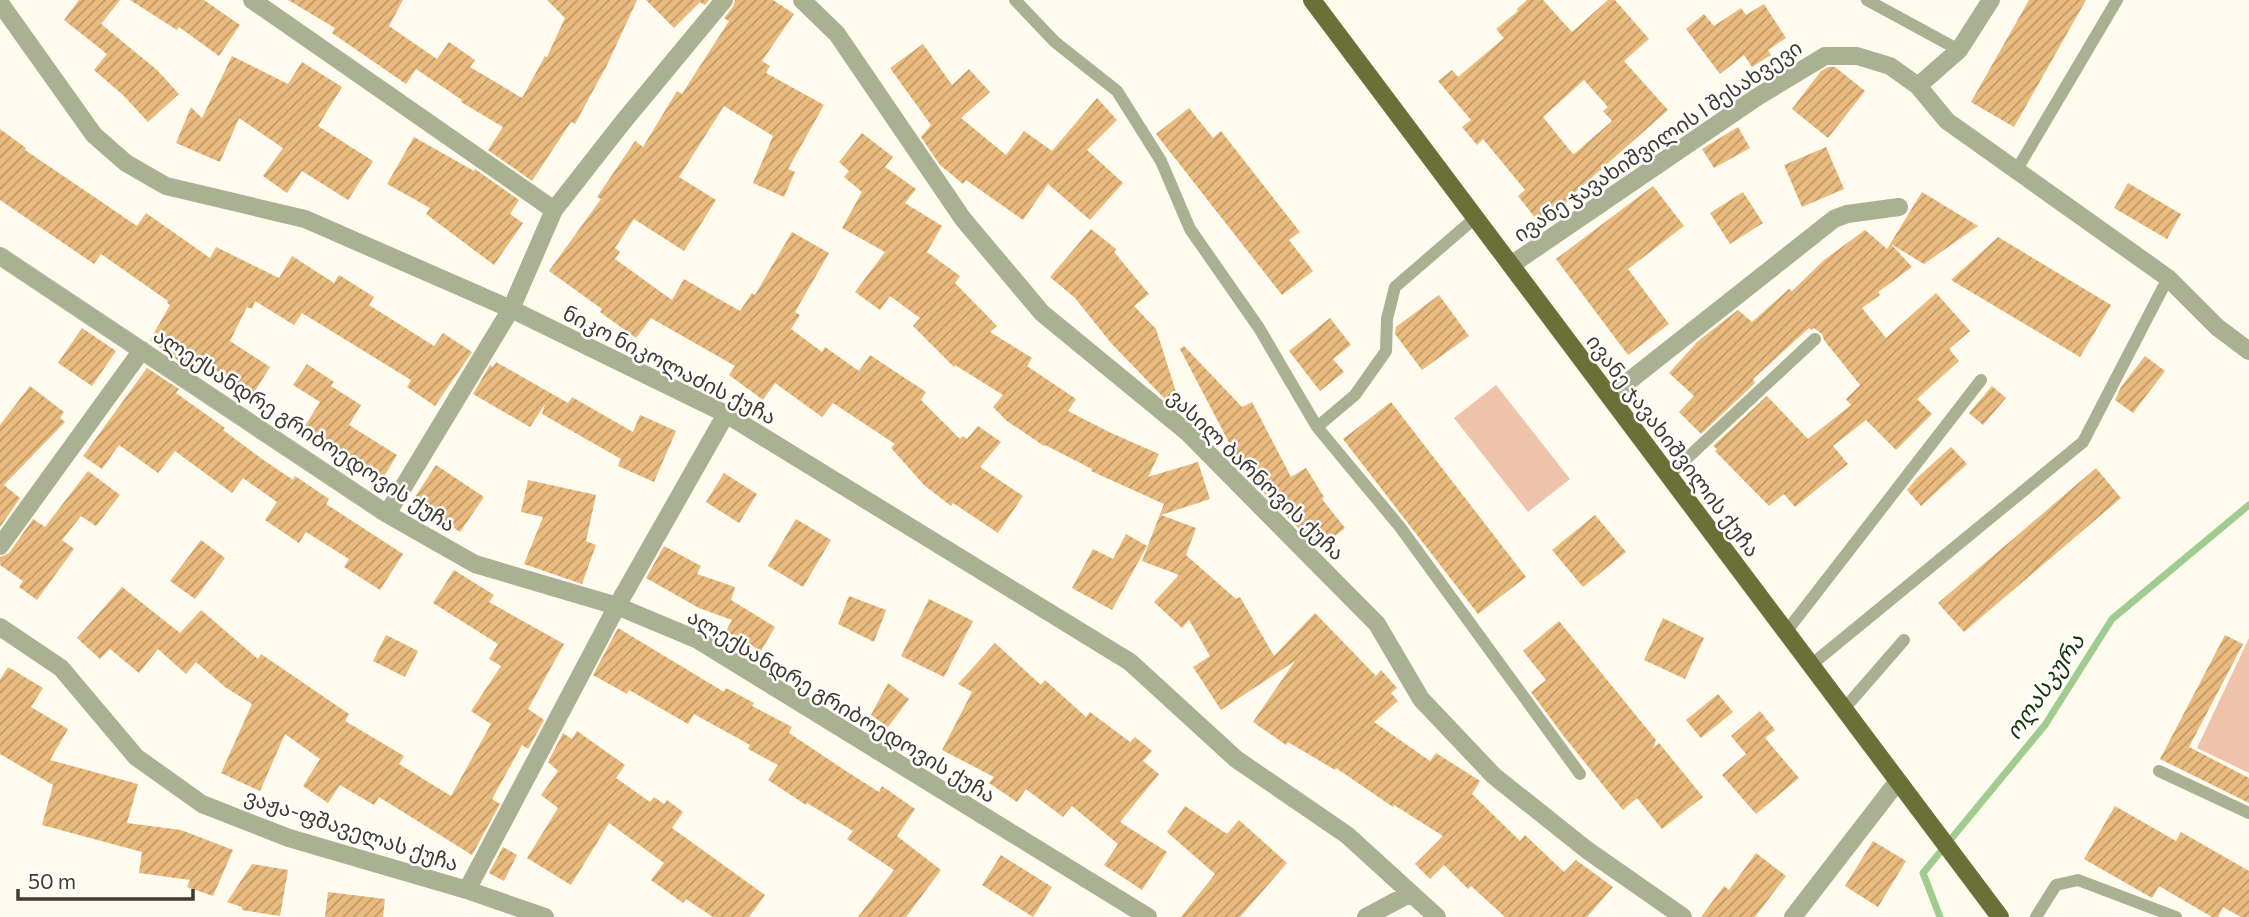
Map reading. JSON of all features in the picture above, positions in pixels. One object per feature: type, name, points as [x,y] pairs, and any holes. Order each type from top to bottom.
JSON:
[{"type":"main road","name":"ივანე ჯავახიშვილის ქუჩა","points":[[1312,0],[2000,917]]},
{"type":"street","points":[[253,0],[554,210]]},
{"type":"street","points":[[387,514],[511,309],[554,210],[724,0]]},
{"type":"street","name":"ვასილ ბარნოვის ქუჩა","points":[[802,0],[837,34],[963,219],[1042,313],[1186,432],[1377,624],[1421,699],[1494,776],[1587,850],[1683,917]]},
{"type":"street","points":[[1918,86],[1959,50],[1991,0]]},
{"type":"street","name":"ნიკო ნიკოლაძის ქუჩა","points":[[0,3],[94,135],[126,163],[166,186],[305,219],[511,309],[726,414],[1130,662],[1236,759],[1347,835],[1410,893]]},
{"type":"street","name":"ივანე ჯავახიშვილის I შესახვევი","points":[[1511,265],[1757,97],[1825,56],[1857,56],[1890,66],[1918,86],[1947,121],[2168,278],[2217,327],[2249,351]]},
{"type":"street","points":[[1610,396],[1834,219],[1847,214],[1899,207]]},
{"type":"street","name":"ალექსანდრე გრიბოედოვის ქუჩა","points":[[0,256],[387,514],[475,564],[617,606],[698,640],[1148,917]]},
{"type":"street","points":[[0,546],[142,350]]},
{"type":"street","points":[[467,890],[617,606],[726,414]]},
{"type":"street","name":"ვაჟა-ფშაველას ქუჩა","points":[[0,627],[61,668],[136,757],[202,804],[289,838],[467,890],[545,917]]},
{"type":"street","points":[[1793,917],[1898,781]]},
{"type":"street","points":[[1366,917],[1410,893],[1437,917]]},
{"type":"lane","points":[[1015,0],[1055,42],[1118,91],[1161,161],[1190,229],[1259,328],[1317,427],[1400,527],[1580,774]]},
{"type":"lane","points":[[1867,0],[1959,50]]},
{"type":"lane","points":[[2016,172],[2117,0]]},
{"type":"lane","points":[[1317,427],[1355,395],[1386,351],[1387,319],[1395,287],[1475,218]]},
{"type":"lane","points":[[1811,665],[2083,442],[2168,278]]},
{"type":"lane","points":[[1669,475],[1815,340]]},
{"type":"lane","points":[[1786,632],[1981,380]]},
{"type":"lane","points":[[1844,709],[1905,640]]},
{"type":"lane","points":[[2159,771],[2249,813]]},
{"type":"lane","points":[[2036,917],[2056,885],[2078,880],[2176,917]]},
{"type":"shaded area","points":[[1496,385],[1570,479],[1528,512],[1454,418]]},
{"type":"shaded area","points":[[2249,638],[2249,773],[2197,748]]},
{"type":"building","points":[[79,0],[120,0],[101,24],[157,70],[179,94],[148,122],[123,95],[94,70],[107,54],[64,20]]},
{"type":"building","points":[[130,0],[204,0],[240,25],[219,56],[179,27],[177,30]]},
{"type":"building","points":[[288,0],[403,0],[389,26],[437,59],[449,42],[475,60],[470,67],[522,98],[545,56],[547,57],[565,18],[547,0],[637,0],[607,65],[575,124],[571,122],[532,181],[488,150],[503,127],[461,102],[462,100],[416,69],[406,84],[332,33],[335,28]]},
{"type":"building","points":[[646,0],[709,0],[705,5],[700,2],[674,28]]},
{"type":"building","points":[[735,0],[773,0],[794,14],[762,61],[770,66],[766,73],[824,105],[788,169],[795,172],[784,197],[753,183],[773,136],[724,106],[679,177],[716,200],[684,251],[634,219],[615,248],[620,252],[615,259],[672,300],[684,279],[740,311],[752,293],[755,295],[792,232],[829,253],[795,312],[800,315],[791,329],[822,352],[825,347],[859,371],[870,355],[926,392],[921,400],[960,439],[963,436],[967,439],[978,426],[1001,442],[980,467],[1023,496],[998,533],[953,503],[951,506],[924,485],[891,448],[895,444],[833,403],[822,417],[775,383],[763,400],[729,375],[735,366],[651,318],[636,338],[600,312],[602,309],[549,271],[601,199],[597,197],[635,141],[643,147],[677,91],[682,94],[729,21],[724,18]]},
{"type":"building","points":[[1527,0],[1543,0],[1572,32],[1608,0],[1615,0],[1649,39],[1624,61],[1668,110],[1540,224],[1518,196],[1525,190],[1483,139],[1477,145],[1462,127],[1471,120],[1438,81],[1452,70],[1458,77],[1504,38],[1496,29],[1518,11]],"holes":[[[1584,80],[1608,107],[1603,111],[1612,121],[1574,154],[1543,117]]]},
{"type":"building","points":[[2029,0],[2086,0],[2014,127],[1971,102]]},
{"type":"building","points":[[1764,4],[1786,38],[1768,50],[1771,55],[1752,67],[1744,55],[1720,74],[1686,29],[1704,14],[1714,26],[1741,8],[1746,15]]},
{"type":"building","points":[[923,44],[952,85],[969,69],[990,92],[961,118],[1006,155],[1024,131],[1052,151],[1097,98],[1117,120],[1087,150],[1123,183],[1090,220],[1048,184],[1023,220],[966,180],[963,184],[940,165],[921,137],[931,125],[890,68]]},
{"type":"building","points":[[232,56],[288,84],[302,62],[342,87],[318,126],[373,161],[348,200],[302,171],[287,193],[263,176],[283,148],[239,118],[220,162],[176,143],[191,107],[202,118]]},
{"type":"building","points":[[1835,67],[1865,91],[1828,138],[1792,109],[1821,71]]},
{"type":"building","points":[[1189,108],[1213,138],[1221,131],[1300,232],[1289,240],[1313,271],[1282,295],[1156,134]]},
{"type":"building","points":[[1738,127],[1750,148],[1714,168],[1702,149]]},
{"type":"building","points":[[0,129],[26,148],[25,150],[137,226],[146,213],[210,258],[216,247],[279,278],[292,256],[334,283],[339,275],[374,297],[369,305],[434,346],[443,333],[472,352],[435,406],[407,387],[411,380],[302,313],[294,325],[255,301],[252,309],[247,307],[230,341],[270,367],[253,394],[202,362],[199,368],[196,366],[192,371],[150,340],[170,305],[168,301],[101,254],[94,264],[0,200]]},
{"type":"building","points":[[862,133],[893,157],[885,167],[916,189],[905,203],[942,226],[927,252],[960,276],[955,283],[997,326],[990,332],[1032,358],[1027,366],[1076,399],[1068,411],[1159,454],[1148,477],[1198,462],[1210,499],[1161,515],[1196,528],[1186,555],[1236,599],[1240,597],[1274,656],[1315,613],[1376,676],[1381,670],[1397,688],[1391,693],[1398,701],[1374,722],[1430,761],[1436,753],[1480,781],[1472,794],[1520,841],[1525,835],[1564,872],[1576,860],[1613,887],[1587,917],[1505,917],[1471,886],[1468,889],[1444,865],[1430,879],[1415,864],[1443,836],[1394,805],[1393,807],[1336,768],[1335,770],[1288,742],[1286,745],[1253,722],[1295,661],[1221,710],[1193,667],[1210,656],[1189,620],[1182,628],[1154,602],[1179,575],[1142,561],[1164,504],[1091,471],[1092,469],[1044,446],[1007,421],[993,407],[1003,395],[955,365],[954,367],[913,326],[920,318],[890,296],[880,310],[855,292],[885,252],[842,228],[862,192],[844,177],[849,171],[839,162]]},
{"type":"building","points":[[414,137],[474,171],[475,169],[519,200],[510,214],[523,223],[494,265],[426,214],[430,208],[387,184]]},
{"type":"building","points":[[1826,147],[1844,189],[1802,207],[1784,165]]},
{"type":"building","points":[[2128,183],[2181,214],[2167,239],[2114,208]]},
{"type":"building","points":[[1653,186],[1684,226],[1628,269],[1669,324],[1628,355],[1556,259]]},
{"type":"building","points":[[1743,192],[1763,223],[1730,244],[1710,213]]},
{"type":"building","points":[[1922,192],[1978,226],[1924,264],[1891,244],[1912,267],[1878,292],[1880,295],[1862,308],[1886,338],[1936,293],[1970,331],[1949,349],[1959,361],[1917,399],[1932,414],[1896,450],[1866,420],[1833,446],[1848,464],[1795,507],[1784,494],[1769,506],[1713,446],[1767,396],[1808,439],[1851,405],[1846,399],[1860,385],[1822,334],[1809,328],[1753,379],[1755,383],[1701,434],[1679,412],[1694,396],[1669,373],[1698,341],[1738,310],[1752,322],[1789,289],[1792,291],[1824,260],[1865,230],[1887,249]]},
{"type":"building","points":[[1091,229],[1116,249],[1114,252],[1149,294],[1134,306],[1156,329],[1183,414],[1111,343],[1075,298],[1050,277]]},
{"type":"building","points":[[1998,237],[2111,305],[2080,357],[1951,280]]},
{"type":"building","points":[[1439,295],[1469,336],[1422,370],[1395,334],[1396,327]]},
{"type":"building","points":[[1330,318],[1351,345],[1333,359],[1344,372],[1320,391],[1289,351]]},
{"type":"building","points":[[82,328],[116,351],[92,386],[58,363]]},
{"type":"building","points":[[1184,346],[1242,407],[1252,402],[1291,477],[1306,468],[1324,497],[1322,499],[1345,528],[1319,549],[1246,475],[1180,349]]},
{"type":"building","points":[[2145,356],[2165,371],[2133,413],[2115,400],[2121,387]]},
{"type":"building","points":[[496,362],[568,403],[572,397],[633,432],[640,415],[676,431],[654,482],[618,466],[621,459],[542,414],[545,404],[530,427],[473,394],[490,365],[493,367]]},
{"type":"building","points":[[307,364],[334,382],[331,386],[361,405],[349,425],[397,455],[380,483],[349,464],[352,460],[303,429],[320,402],[293,385]]},
{"type":"building","points":[[147,368],[179,389],[176,393],[262,459],[293,480],[295,476],[329,499],[326,504],[403,554],[380,590],[344,567],[349,559],[306,532],[299,543],[265,520],[277,502],[243,478],[232,493],[175,451],[158,473],[119,445],[102,469],[83,456]]},
{"type":"building","points":[[30,386],[64,412],[60,418],[65,422],[4,485],[20,498],[0,527],[0,425]]},
{"type":"building","points":[[1992,386],[2006,398],[1983,425],[1969,413]]},
{"type":"building","points":[[1391,402],[1526,577],[1478,614],[1343,439]]},
{"type":"building","points":[[1951,447],[1967,464],[1921,506],[1907,490]]},
{"type":"building","points":[[436,465],[484,497],[460,532],[413,500]]},
{"type":"building","points":[[2096,468],[2121,498],[1964,632],[1938,603]]},
{"type":"building","points":[[88,471],[120,495],[96,526],[81,516],[62,540],[74,549],[37,600],[19,587],[23,581],[0,565],[0,557],[9,553],[33,519],[45,527]]},
{"type":"building","points":[[724,473],[757,494],[739,523],[706,502]]},
{"type":"building","points":[[528,480],[596,495],[586,541],[596,545],[582,584],[524,564],[543,517],[521,512]]},
{"type":"building","points":[[1595,515],[1626,552],[1583,587],[1552,550]]},
{"type":"building","points":[[796,519],[831,540],[803,587],[768,566]]},
{"type":"building","points":[[1126,534],[1147,546],[1112,610],[1072,588],[1093,549],[1113,559]]},
{"type":"building","points":[[201,540],[225,558],[195,599],[170,581]]},
{"type":"building","points":[[664,546],[701,566],[697,574],[735,587],[731,600],[775,627],[761,651],[726,631],[732,620],[699,608],[646,578]]},
{"type":"building","points":[[454,570],[494,595],[489,602],[564,644],[528,709],[544,720],[528,749],[522,745],[492,799],[500,804],[472,855],[379,797],[374,805],[340,785],[328,803],[303,786],[320,759],[285,734],[260,791],[221,773],[252,704],[225,687],[196,662],[186,674],[158,649],[139,673],[110,649],[100,659],[77,638],[122,587],[180,633],[201,610],[258,659],[261,654],[349,714],[345,721],[404,756],[399,764],[451,796],[491,724],[471,711],[501,666],[489,659],[498,644],[433,603]]},
{"type":"building","points":[[849,596],[886,610],[874,642],[838,624]]},
{"type":"building","points":[[929,599],[973,621],[944,677],[901,656]]},
{"type":"building","points":[[1663,618],[1704,638],[1685,679],[1644,660]]},
{"type":"building","points":[[1559,621],[1656,740],[1653,748],[1659,743],[1703,797],[1662,829],[1637,798],[1623,810],[1531,692],[1546,680],[1523,651]]},
{"type":"building","points":[[618,628],[724,692],[726,688],[754,703],[752,706],[792,727],[789,733],[849,773],[879,792],[882,786],[915,809],[897,836],[941,870],[906,917],[858,917],[894,870],[847,839],[853,831],[768,780],[778,765],[748,749],[750,745],[694,714],[688,724],[629,690],[627,694],[593,675]]},
{"type":"building","points":[[386,635],[418,651],[405,677],[373,661]]},
{"type":"building","points":[[2225,635],[2243,644],[2189,747],[2249,778],[2249,803],[2160,759]]},
{"type":"building","points":[[995,643],[1041,685],[1045,680],[1086,717],[1090,712],[1130,742],[1135,737],[1152,751],[1143,761],[1159,774],[1120,822],[1167,852],[1142,890],[1104,865],[1118,844],[1072,806],[1063,817],[1026,789],[1017,802],[989,783],[994,777],[942,750],[972,692],[958,684]]},
{"type":"building","points":[[8,667],[43,688],[31,707],[68,729],[50,760],[138,784],[127,823],[181,830],[233,850],[213,896],[187,887],[190,880],[139,873],[142,852],[42,825],[53,785],[0,754],[0,680]]},
{"type":"building","points":[[888,683],[909,699],[888,727],[871,715]]},
{"type":"building","points":[[1718,694],[1733,712],[1701,738],[1686,720]]},
{"type":"building","points":[[1760,711],[1775,730],[1765,738],[1799,778],[1756,814],[1722,775],[1746,754],[1731,736]]},
{"type":"building","points":[[577,731],[625,765],[616,778],[650,802],[654,797],[664,804],[667,800],[683,812],[672,828],[765,895],[749,917],[713,917],[686,899],[683,903],[651,880],[664,863],[609,823],[571,885],[527,858],[558,808],[541,795],[558,771],[548,762],[563,733],[572,739]]},
{"type":"building","points":[[1185,806],[1227,834],[1239,820],[1287,863],[1240,917],[1181,917],[1215,874],[1167,832]]},
{"type":"building","points":[[2115,806],[2176,841],[2181,832],[2249,871],[2249,917],[2241,917],[2223,907],[2218,917],[2212,917],[2159,886],[2152,898],[2084,859]]},
{"type":"building","points":[[1873,841],[1906,861],[1878,907],[1845,886]]},
{"type":"building","points":[[503,847],[517,855],[504,881],[489,873]]},
{"type":"building","points":[[1756,853],[1786,876],[1755,917],[1701,917],[1724,886],[1729,890]]},
{"type":"building","points":[[1001,855],[1052,887],[1033,917],[982,885]]},
{"type":"building","points":[[252,864],[288,870],[280,916],[242,910],[242,907],[227,902]]},
{"type":"building","points":[[328,892],[385,899],[383,917],[325,917]]},
{"type":"waterway","name":"ოღასკურა","points":[[1940,917],[1923,873],[2045,725],[2112,619],[2249,505]]}]
